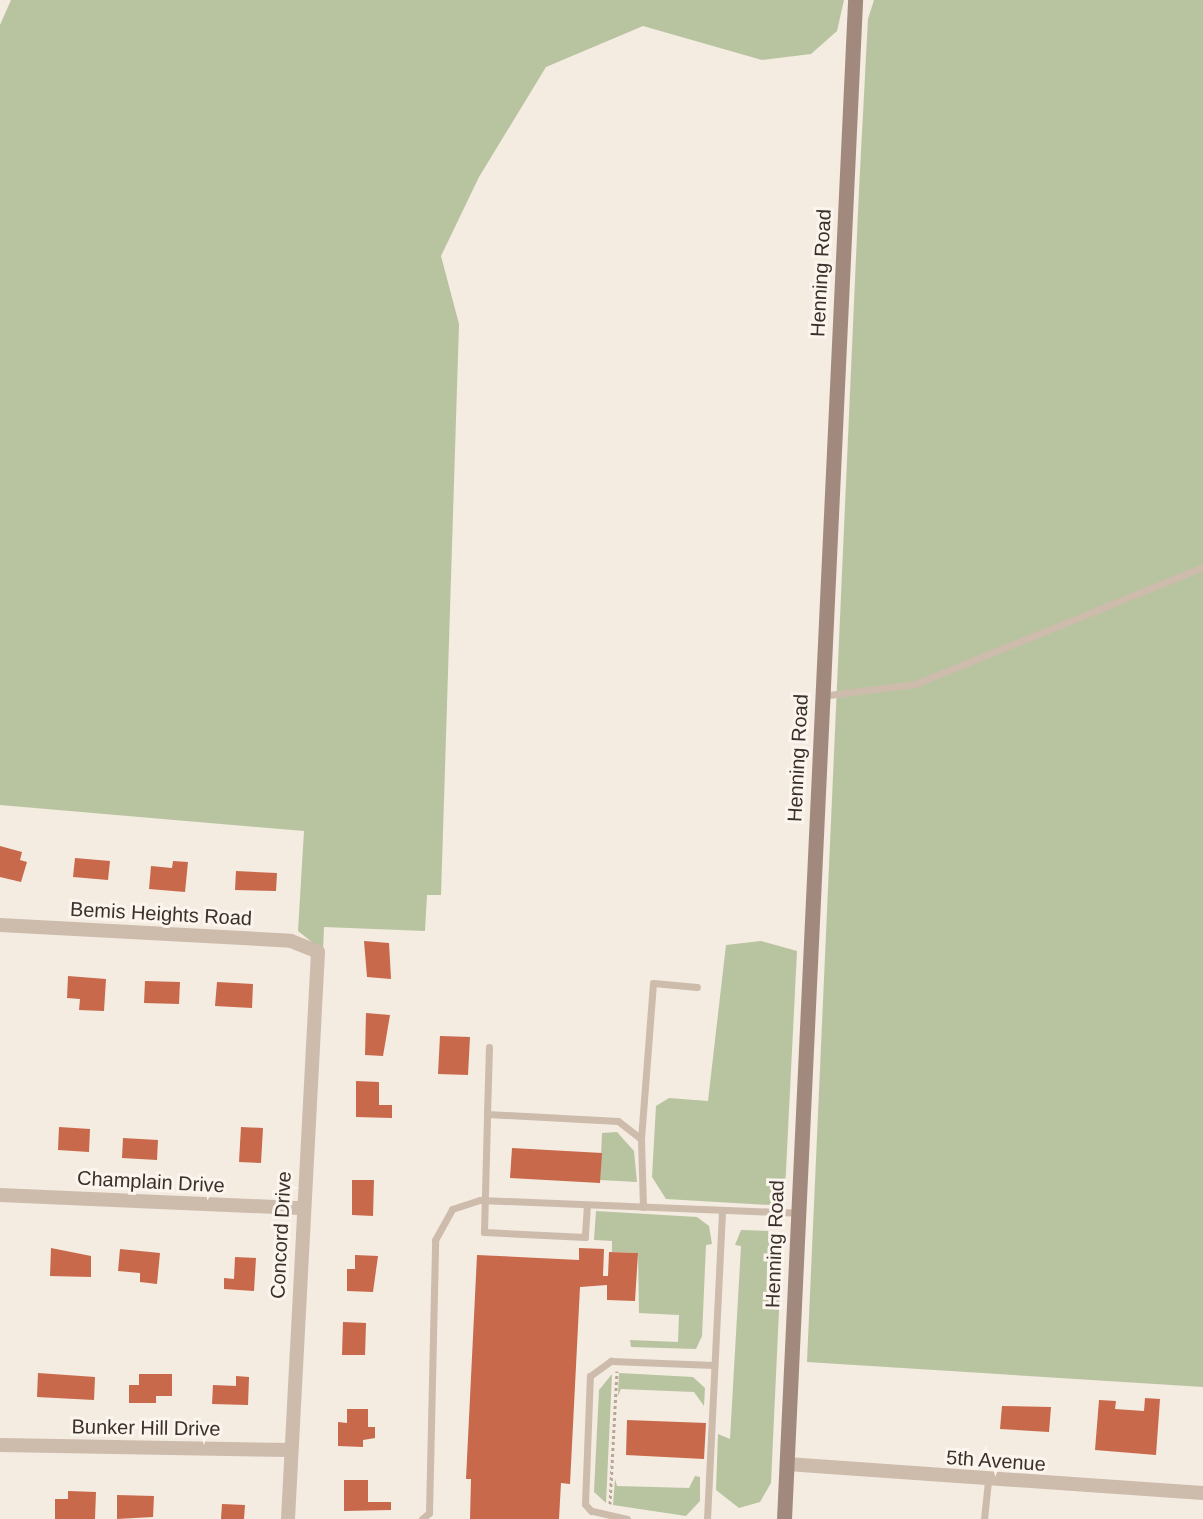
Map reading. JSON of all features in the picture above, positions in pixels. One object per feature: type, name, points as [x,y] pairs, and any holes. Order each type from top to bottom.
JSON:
[{"type":"street","name":"Henning Road","points":[[784,1519],[855,0]]},
{"type":"street","name":"Bemis Heights Road","points":[[0,925],[291,941],[318,952]]},
{"type":"street","name":"Concord Drive","points":[[288,1519],[301,1208],[318,952]]},
{"type":"street","name":"Champlain Drive","points":[[0,1195],[301,1208]]},
{"type":"street","name":"Bunker Hill Drive","points":[[0,1445],[291,1450]]},
{"type":"street","name":"5th Avenue","points":[[787,1464],[988,1481],[1203,1493]]},
{"type":"lane","points":[[821,696],[915,684],[1203,567]]},
{"type":"lane","points":[[643,1207],[641,1139],[653,983],[697,987]]},
{"type":"lane","points":[[489,1047],[484,1232],[585,1237],[587,1205]]},
{"type":"lane","points":[[487,1114],[618,1121],[641,1139]]},
{"type":"lane","points":[[422,1519],[429,1513],[436,1232],[452,1209],[485,1201],[798,1213]]},
{"type":"lane","points":[[707,1519],[722,1210]]},
{"type":"lane","points":[[627,1519],[591,1511],[585,1504],[590,1376],[611,1361],[714,1365]]},
{"type":"lane","points":[[984,1519],[988,1481]]},
{"type":"path","points":[[610,1504],[616,1372]]},
{"type":"green space","points":[[11,0],[844,0],[837,31],[811,54],[762,60],[643,26],[546,67],[479,177],[441,256],[459,324],[441,895],[427,895],[425,931],[324,927],[323,951],[298,931],[304,831],[0,805],[0,25]]},
{"type":"green space","points":[[874,0],[1203,0],[1203,1387],[807,1362],[859,190],[868,19]]},
{"type":"green space","points":[[761,941],[797,951],[785,1190],[769,1205],[666,1199],[652,1177],[656,1106],[669,1098],[708,1101],[726,945]]},
{"type":"green space","points":[[617,1132],[634,1151],[637,1182],[600,1180],[602,1133]]},
{"type":"green space","points":[[596,1211],[697,1217],[709,1226],[712,1244],[706,1245],[702,1336],[696,1349],[631,1347],[630,1340],[678,1342],[679,1315],[639,1313],[638,1253],[612,1252],[612,1241],[594,1240]]},
{"type":"green space","points":[[741,1230],[769,1231],[782,1246],[771,1483],[760,1502],[739,1508],[716,1490],[718,1434],[730,1439],[741,1246],[735,1245]]},
{"type":"green space","points":[[619,1373],[693,1377],[705,1388],[704,1406],[694,1392],[621,1389],[618,1396]]},
{"type":"green space","points":[[612,1374],[606,1503],[594,1492],[599,1390]]},
{"type":"green space","points":[[695,1476],[700,1477],[700,1501],[686,1516],[613,1505],[615,1479],[617,1486],[689,1488]]},
{"type":"building","points":[[0,846],[22,852],[20,860],[27,862],[21,882],[0,877]]},
{"type":"building","points":[[75,858],[110,861],[108,880],[73,877]]},
{"type":"building","points":[[173,861],[188,862],[185,892],[149,889],[151,866],[172,868]]},
{"type":"building","points":[[236,871],[277,873],[276,891],[235,890]]},
{"type":"building","points":[[364,941],[389,943],[391,979],[367,977]]},
{"type":"building","points":[[68,976],[106,979],[104,1011],[79,1010],[80,999],[67,998]]},
{"type":"building","points":[[145,981],[180,982],[179,1004],[144,1003]]},
{"type":"building","points":[[217,982],[253,984],[252,1008],[215,1006]]},
{"type":"building","points":[[366,1013],[390,1015],[383,1056],[365,1055]]},
{"type":"building","points":[[440,1036],[470,1037],[468,1075],[438,1074]]},
{"type":"building","points":[[356,1081],[379,1082],[379,1105],[392,1105],[392,1118],[356,1117]]},
{"type":"building","points":[[59,1127],[90,1129],[89,1152],[58,1150]]},
{"type":"building","points":[[241,1127],[263,1128],[261,1163],[239,1162]]},
{"type":"building","points":[[123,1138],[158,1140],[157,1160],[122,1158]]},
{"type":"building","points":[[512,1148],[602,1153],[600,1183],[510,1178]]},
{"type":"building","points":[[352,1180],[374,1180],[373,1216],[352,1215]]},
{"type":"building","points":[[51,1248],[91,1256],[91,1277],[50,1276]]},
{"type":"building","points":[[579,1248],[604,1249],[603,1276],[608,1276],[609,1252],[638,1253],[635,1301],[607,1300],[607,1285],[580,1287],[570,1484],[561,1483],[559,1519],[470,1519],[471,1479],[466,1479],[477,1255],[579,1260]]},
{"type":"building","points":[[120,1249],[160,1253],[157,1284],[140,1282],[140,1273],[118,1271]]},
{"type":"building","points":[[355,1255],[378,1256],[373,1292],[347,1291],[347,1269],[355,1269]]},
{"type":"building","points":[[235,1257],[256,1258],[254,1291],[224,1289],[224,1278],[234,1279]]},
{"type":"building","points":[[343,1322],[366,1323],[365,1355],[342,1355]]},
{"type":"building","points":[[38,1373],[95,1377],[94,1400],[37,1397]]},
{"type":"building","points":[[139,1374],[172,1374],[172,1396],[156,1396],[156,1403],[129,1403],[129,1385],[139,1385]]},
{"type":"building","points":[[236,1376],[249,1377],[248,1405],[212,1404],[213,1385],[236,1386]]},
{"type":"building","points":[[1145,1398],[1160,1399],[1156,1455],[1095,1450],[1099,1400],[1116,1401],[1115,1409],[1144,1411]]},
{"type":"building","points":[[1002,1406],[1051,1407],[1049,1432],[1000,1429]]},
{"type":"building","points":[[347,1409],[368,1409],[368,1427],[375,1427],[375,1438],[363,1440],[363,1447],[338,1446],[338,1422],[347,1423]]},
{"type":"building","points":[[627,1420],[706,1423],[704,1459],[626,1455]]},
{"type":"building","points":[[344,1480],[368,1480],[368,1502],[391,1502],[391,1510],[344,1511]]},
{"type":"building","points":[[68,1491],[96,1492],[95,1519],[55,1519],[55,1499],[68,1499]]},
{"type":"building","points":[[117,1495],[154,1496],[153,1517],[117,1519]]},
{"type":"building","points":[[222,1504],[245,1505],[244,1519],[221,1519]]}]
